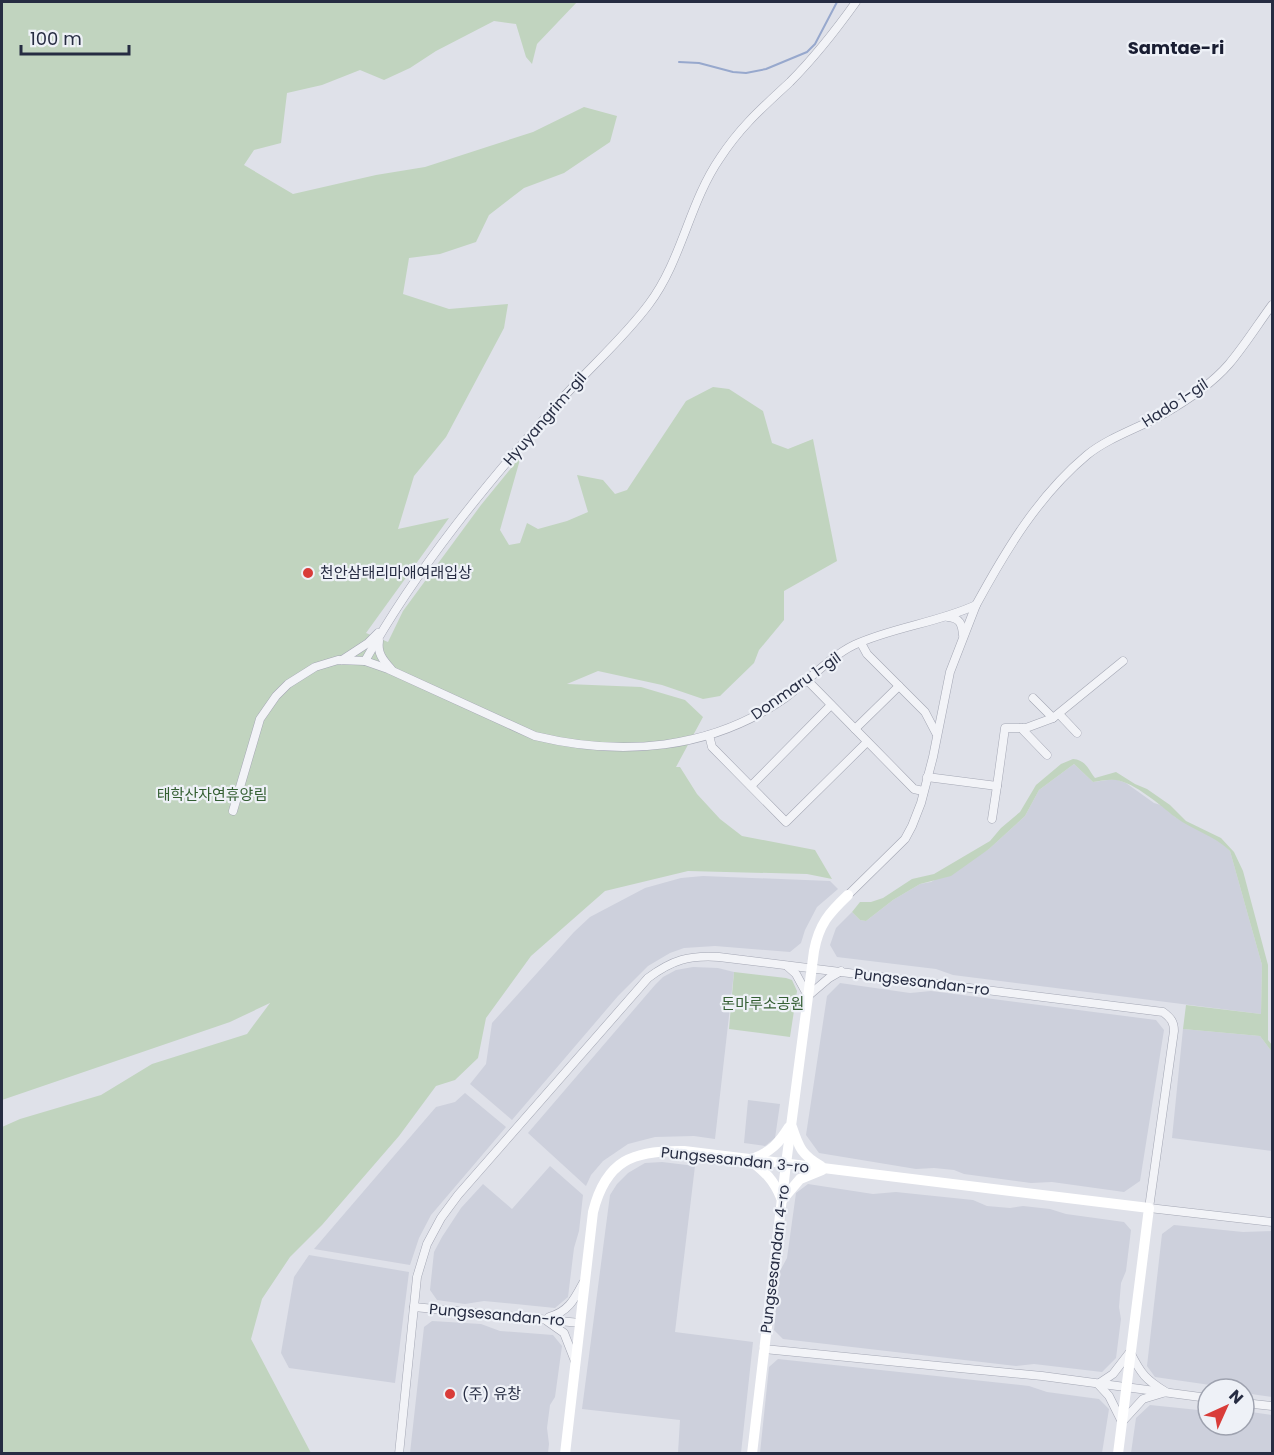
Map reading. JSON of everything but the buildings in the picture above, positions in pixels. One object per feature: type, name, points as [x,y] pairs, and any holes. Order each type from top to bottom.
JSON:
[{"type":"street","name":"Hyuyangrim-gil","points":[[365,661],[421,571],[472,503],[559,402],[625,333],[649,304],[663,282],[694,208],[718,160],[743,126],[814,56],[856,2]]},
{"type":"street","name":"Hado 1-gil","points":[[976,605],[1017,536],[1040,504],[1060,482],[1090,453],[1160,416],[1204,386],[1228,365],[1272,304]]},
{"type":"street","points":[[848,895],[905,839],[916,814],[933,757],[950,672],[976,605]]},
{"type":"street","name":"Donmaru 1-gil","points":[[365,661],[392,670],[535,736],[591,746],[640,748],[677,743],[709,735],[753,719],[853,646],[976,605]]},
{"type":"street","points":[[944,617],[956,618],[960,622],[963,637]]},
{"type":"street","points":[[233,811],[260,718],[288,684],[315,667],[341,660],[368,643],[387,623]]},
{"type":"street","points":[[380,634],[378,648],[382,659],[392,670]]},
{"type":"street","points":[[861,643],[867,654],[925,712],[936,734]]},
{"type":"street","points":[[341,660],[365,661]]},
{"type":"street","points":[[992,819],[1005,728],[1021,728],[1056,716],[1123,661]]},
{"type":"street","points":[[807,680],[914,789],[923,791]]},
{"type":"street","points":[[855,729],[899,686]]},
{"type":"street","points":[[1033,698],[1077,733]]},
{"type":"street","points":[[925,712],[930,712],[942,704]]},
{"type":"street","points":[[751,786],[831,705]]},
{"type":"street","points":[[1021,728],[1047,755]]},
{"type":"street","points":[[709,735],[712,747],[786,822],[867,742]]},
{"type":"street","points":[[927,777],[997,786]]},
{"type":"street","name":"Pungsesandan 4-ro","points":[[752,1454],[791,1124],[817,936],[826,916],[848,895]]},
{"type":"street","name":"Pungsesandan-ro","points":[[399,1454],[417,1277],[427,1244],[441,1218],[458,1195],[648,978],[664,965],[680,959],[702,956],[1153,1010],[1163,1012],[1170,1018],[1174,1023],[1174,1031],[1118,1454]]},
{"type":"street","points":[[786,965],[796,974],[808,996],[841,971]]},
{"type":"street","points":[[750,1160],[766,1154],[777,1146],[791,1124]]},
{"type":"street","points":[[791,1124],[799,1148],[806,1158],[825,1169]]},
{"type":"street","name":"Pungsesandan 3-ro","points":[[565,1454],[593,1212],[597,1197],[611,1172],[625,1161],[640,1154],[684,1151],[1149,1208]]},
{"type":"street","points":[[750,1160],[768,1174],[782,1201],[800,1179],[825,1169]]},
{"type":"street","points":[[1149,1208],[1272,1222]]},
{"type":"street","points":[[543,1319],[566,1311],[585,1279]]},
{"type":"street","name":"Pungsesandan-ro","points":[[414,1307],[580,1323]]},
{"type":"street","points":[[543,1319],[564,1333],[576,1362]]},
{"type":"street","name":"Pungsesandan 4-ro","points":[[764,1349],[1042,1376],[1196,1396]]},
{"type":"street","points":[[1130,1352],[1140,1373],[1147,1381],[1166,1392],[1143,1399],[1122,1422],[1109,1395],[1098,1384],[1113,1374],[1130,1352]]},
{"type":"street","points":[[1256,1404],[1272,1406]]},
{"type":"shaded area","points":[[1074,764],[1093,782],[1115,779],[1126,783],[1154,803],[1164,806],[1175,817],[1221,842],[1230,851],[1262,965],[1261,1014],[953,975],[936,969],[837,957],[830,945],[836,928],[852,912],[860,920],[866,921],[893,900],[920,884],[931,882],[989,849],[1025,816],[1039,790]]},
{"type":"shaded area","points":[[703,876],[830,881],[838,889],[817,907],[801,943],[790,952],[715,946],[684,948],[648,966],[618,996],[512,1120],[470,1084],[486,1064],[492,1023],[590,917],[645,888],[681,878]]},
{"type":"shaded area","points":[[693,967],[718,968],[734,972],[715,1139],[694,1136],[655,1137],[628,1144],[603,1161],[591,1175],[586,1186],[528,1133],[655,985],[663,977],[676,970]]},
{"type":"shaded area","points":[[840,983],[910,993],[931,991],[1156,1020],[1164,1030],[1140,1181],[1124,1192],[1052,1182],[1031,1183],[964,1174],[954,1170],[916,1169],[819,1153],[806,1135],[827,996]]},
{"type":"shaded area","points":[[1183,1029],[1260,1036],[1272,1052],[1272,1151],[1172,1138]]},
{"type":"shaded area","points":[[465,1093],[506,1127],[431,1215],[419,1238],[410,1265],[314,1249],[436,1107],[455,1102]]},
{"type":"shaded area","points":[[748,1100],[780,1104],[775,1138],[765,1146],[744,1143]]},
{"type":"shaded area","points":[[662,1162],[695,1166],[675,1332],[753,1342],[741,1453],[678,1453],[680,1420],[582,1409],[610,1195],[628,1173],[645,1163]]},
{"type":"shaded area","points":[[550,1166],[583,1195],[568,1297],[555,1308],[484,1301],[465,1304],[437,1300],[430,1290],[434,1252],[461,1208],[483,1184],[512,1209]]},
{"type":"shaded area","points":[[808,1184],[873,1194],[896,1192],[973,1200],[987,1206],[1050,1209],[1066,1214],[1124,1222],[1131,1230],[1126,1271],[1121,1283],[1119,1307],[1121,1319],[1116,1358],[1102,1372],[1034,1364],[1016,1366],[783,1339],[774,1330],[780,1271],[787,1258],[796,1193]]},
{"type":"shaded area","points":[[1174,1225],[1243,1232],[1272,1231],[1272,1397],[1256,1395],[1256,1377],[1196,1377],[1196,1383],[1155,1377],[1147,1366],[1162,1234]]},
{"type":"shaded area","points":[[309,1255],[409,1272],[395,1383],[289,1368],[281,1353],[294,1277]]},
{"type":"shaded area","points":[[432,1321],[481,1324],[500,1331],[553,1335],[562,1346],[555,1397],[550,1405],[547,1428],[548,1453],[410,1453],[424,1327]]},
{"type":"shaded area","points":[[778,1359],[1029,1386],[1047,1392],[1099,1399],[1109,1409],[1102,1453],[760,1453],[769,1367]]},
{"type":"shaded area","points":[[1150,1405],[1196,1410],[1196,1437],[1256,1437],[1256,1413],[1272,1415],[1272,1453],[1131,1453],[1136,1418]]},
{"type":"green space","name":"태학산자연휴양림","points":[[2,2],[577,2],[537,44],[532,64],[526,57],[516,24],[494,21],[384,80],[360,70],[322,85],[287,93],[281,143],[254,150],[244,165],[293,194],[376,175],[425,167],[533,132],[584,107],[617,116],[610,142],[564,173],[524,188],[489,215],[476,242],[440,254],[409,258],[403,294],[449,309],[508,304],[504,328],[446,437],[414,476],[398,529],[449,518],[366,633],[388,642],[403,611],[481,505],[521,456],[500,530],[509,545],[520,543],[527,523],[538,529],[588,512],[577,475],[603,480],[615,494],[627,490],[686,401],[713,387],[729,389],[763,411],[772,443],[788,449],[813,439],[837,561],[784,591],[784,620],[759,650],[754,663],[720,696],[703,699],[662,685],[598,671],[567,684],[641,687],[685,700],[703,717],[676,767],[680,767],[697,794],[720,819],[742,836],[815,850],[832,879],[807,874],[688,871],[605,891],[531,956],[486,1018],[478,1058],[455,1080],[436,1086],[399,1136],[322,1225],[290,1257],[262,1299],[251,1339],[311,1453],[2,1454],[2,1127],[20,1119],[101,1095],[152,1064],[247,1034],[270,1003],[230,1022],[2,1100]]},
{"type":"green space","points":[[1073,759],[1084,763],[1095,778],[1116,772],[1147,789],[1170,805],[1186,821],[1221,838],[1234,852],[1243,871],[1268,965],[1268,1040],[1272,1045],[1272,1052],[1260,1036],[1183,1029],[1186,1005],[1261,1014],[1262,965],[1230,851],[1224,845],[1182,822],[1131,785],[1113,780],[1093,782],[1074,764],[1039,790],[1025,816],[989,849],[951,876],[920,884],[893,900],[866,921],[860,920],[852,912],[860,902],[871,902],[883,898],[912,879],[934,874],[990,841],[1020,812],[1036,785],[1061,764]]},
{"type":"green space","name":"돈마루소공원","points":[[734,972],[792,980],[797,991],[790,1037],[729,1029]]},
{"type":"waterway","points":[[679,62],[699,63],[733,72],[746,73],[766,69],[807,52],[815,44],[837,2]]},
{"type":"place","name":"천안삼태리마애여래입상","points":[[308,573]]},
{"type":"place","name":"(주) 유창","points":[[450,1394]]},
{"type":"district","name":"Samtae-ri","points":[[1176,48]]}]
